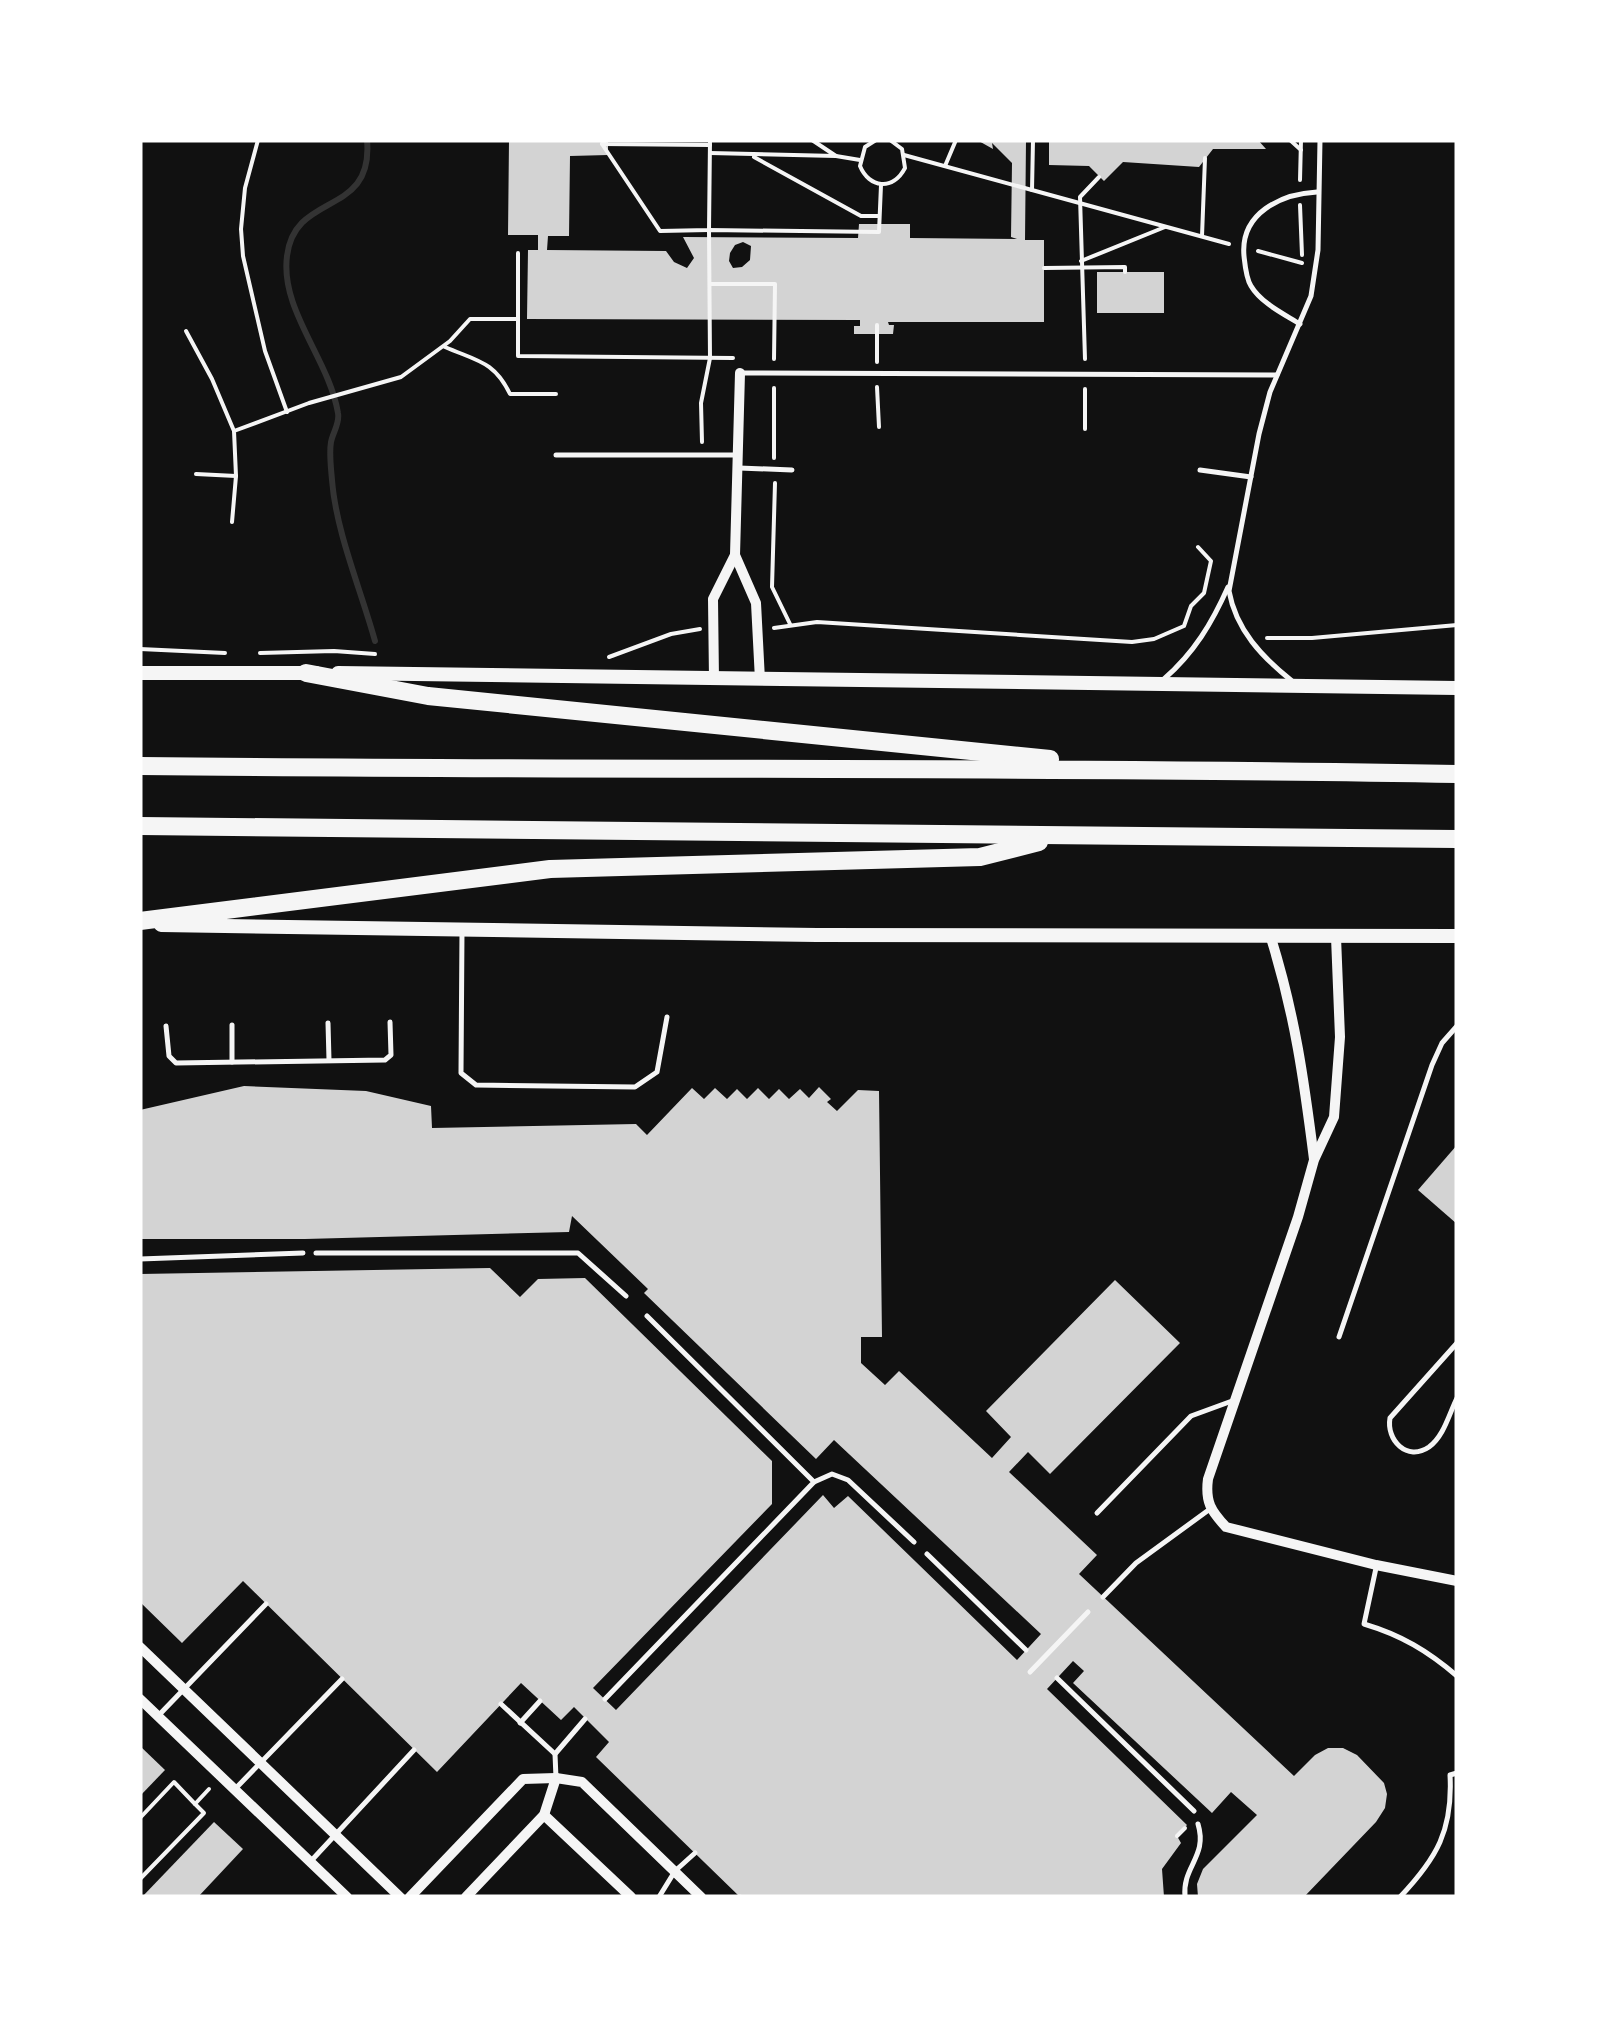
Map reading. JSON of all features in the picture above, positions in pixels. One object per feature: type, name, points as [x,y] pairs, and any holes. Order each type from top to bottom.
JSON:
[{"type":"highway","points":[[306,673],[428,696],[1145,768]]},
{"type":"highway","points":[[140,766],[469,770],[1145,768],[1457,774]]},
{"type":"highway","points":[[140,826],[1457,839]]},
{"type":"highway","points":[[140,923],[550,869],[980,857],[1062,836]]},
{"type":"main road","points":[[140,673],[1457,688]]},
{"type":"main road","points":[[140,923],[1271,938],[1457,936]]},
{"type":"street","points":[[740,372],[735,555],[756,603],[760,680]]},
{"type":"street","points":[[714,680],[713,599],[735,555]]},
{"type":"street","points":[[1336,937],[1340,1037],[1334,1117],[1314,1160],[1206,1494],[1210,1509],[1226,1527],[1454,1584]]},
{"type":"street","points":[[1271,938],[1303,1062],[1314,1160]]},
{"type":"street","points":[[140,1647],[400,1897]]},
{"type":"street","points":[[140,1698],[347,1897]]},
{"type":"street","points":[[466,1897],[544,1816],[556,1778]]},
{"type":"street","points":[[410,1897],[523,1779],[556,1778],[582,1782],[701,1897]]},
{"type":"street","points":[[544,1816],[630,1897]]},
{"type":"lane","points":[[1297,685],[1247,635],[1235,614],[1230,591],[1259,434],[1315,276],[1320,140]]},
{"type":"lane","points":[[1300,324],[1264,300],[1250,285],[1243,248],[1248,226],[1266,208],[1289,194],[1317,192]]},
{"type":"lane","points":[[740,372],[1277,375]]},
{"type":"lane","points":[[556,455],[736,455]]},
{"type":"lane","points":[[736,468],[792,470]]},
{"type":"lane","points":[[1200,470],[1250,477]]},
{"type":"lane","points":[[1158,684],[1184,662],[1207,630],[1232,580]]},
{"type":"lane","points":[[462,928],[460,1073],[476,1085],[634,1087],[656,1072],[667,1017]]},
{"type":"lane","points":[[166,1026],[169,1056],[176,1063],[385,1060],[391,1055],[390,1022]]},
{"type":"lane","points":[[328,1023],[329,1060]]},
{"type":"lane","points":[[232,1025],[232,1062]]},
{"type":"lane","points":[[1339,1337],[1432,1064],[1457,1026]]},
{"type":"lane","points":[[140,1259],[303,1253]]},
{"type":"lane","points":[[316,1253],[578,1254],[626,1296]]},
{"type":"lane","points":[[647,1316],[814,1482]]},
{"type":"lane","points":[[1457,1343],[1390,1418],[1388,1428],[1395,1443],[1403,1450],[1418,1451],[1430,1446],[1442,1431],[1457,1398]]},
{"type":"lane","points":[[1097,1513],[1190,1416],[1235,1400]]},
{"type":"lane","points":[[605,1699],[814,1482],[832,1474],[848,1480],[914,1542]]},
{"type":"lane","points":[[1103,1597],[1136,1563],[1210,1509]]},
{"type":"lane","points":[[927,1554],[1026,1650]]},
{"type":"lane","points":[[1376,1565],[1364,1624],[1416,1644],[1457,1676]]},
{"type":"lane","points":[[158,1716],[266,1604]]},
{"type":"lane","points":[[1030,1672],[1088,1612]]},
{"type":"lane","points":[[1057,1678],[1194,1811]]},
{"type":"lane","points":[[235,1790],[342,1679]]},
{"type":"lane","points":[[520,1722],[540,1701]]},
{"type":"lane","points":[[501,1704],[555,1754]]},
{"type":"lane","points":[[556,1778],[555,1754],[585,1718]]},
{"type":"lane","points":[[310,1861],[414,1750]]},
{"type":"lane","points":[[1400,1897],[1420,1877],[1439,1848],[1448,1823],[1450,1775],[1457,1773]]},
{"type":"lane","points":[[1185,1897],[1184,1880],[1200,1852],[1198,1824]]},
{"type":"lane","points":[[659,1897],[675,1871],[694,1853]]},
{"type":"path","points":[[258,140],[246,188],[241,229],[243,256],[265,351],[288,413]]},
{"type":"path","points":[[812,140],[836,156]]},
{"type":"path","points":[[876,140],[865,147],[860,160],[865,176],[881,185],[901,176],[905,168],[904,155],[892,140]]},
{"type":"path","points":[[945,166],[956,140]]},
{"type":"path","points":[[1032,190],[1033,140]]},
{"type":"path","points":[[1290,140],[1302,150]]},
{"type":"path","points":[[1300,278],[1302,140]]},
{"type":"path","points":[[603,142],[660,230],[879,232],[881,185]]},
{"type":"path","points":[[603,142],[710,142],[710,358],[701,403],[702,455]]},
{"type":"path","points":[[710,154],[836,156],[860,160]]},
{"type":"path","points":[[750,155],[861,216],[880,216]]},
{"type":"path","points":[[904,155],[1234,246],[1237,235]]},
{"type":"path","points":[[1202,236],[1205,158]]},
{"type":"path","points":[[1085,428],[1080,197],[1100,177]]},
{"type":"path","points":[[1289,185],[1300,180]]},
{"type":"path","points":[[1081,263],[1164,227]]},
{"type":"path","points":[[1243,248],[1302,263]]},
{"type":"path","points":[[518,254],[518,356],[742,358]]},
{"type":"path","points":[[1044,268],[1081,263],[1125,267],[1125,272]]},
{"type":"path","points":[[710,284],[775,284],[772,586],[790,624]]},
{"type":"path","points":[[234,431],[309,403],[401,378],[443,347],[470,319],[518,319]]},
{"type":"path","points":[[186,332],[234,431],[232,522]]},
{"type":"path","points":[[443,347],[486,362],[501,375],[510,394],[556,394]]},
{"type":"path","points":[[758,358],[774,358]]},
{"type":"path","points":[[196,474],[236,476]]},
{"type":"path","points":[[770,629],[818,622],[1132,642],[1154,640],[1184,626],[1191,606],[1204,594],[1211,561],[1198,548]]},
{"type":"path","points":[[1247,635],[1312,638],[1457,625]]},
{"type":"path","points":[[604,659],[671,634],[694,630]]},
{"type":"path","points":[[140,649],[226,653]]},
{"type":"path","points":[[260,653],[384,654]]},
{"type":"path","points":[[140,1818],[174,1782],[204,1812],[140,1879]]},
{"type":"path","points":[[194,1804],[211,1786]]},
{"type":"building","points":[[509,140],[608,140],[608,155],[570,156],[569,236],[548,236],[547,250],[666,251],[674,262],[687,268],[694,258],[683,237],[858,238],[859,224],[910,224],[910,238],[1017,239],[1011,237],[1012,163],[992,143],[993,149],[977,140],[1026,140],[1025,240],[1044,240],[1044,322],[888,322],[894,325],[893,334],[854,334],[854,326],[860,326],[860,320],[527,319],[528,250],[538,250],[538,235],[508,235]],"holes":[[[743,242],[751,246],[750,260],[733,268],[729,261],[735,245]]]},
{"type":"building","points":[[1049,140],[1258,140],[1266,149],[1213,149],[1199,167],[1123,162],[1104,181],[1089,166],[1049,165]]},
{"type":"building","points":[[1097,272],[1164,272],[1164,313],[1097,313]]},
{"type":"building","points":[[244,1086],[366,1091],[431,1106],[432,1128],[636,1124],[647,1135],[692,1088],[704,1099],[715,1088],[727,1099],[737,1089],[747,1099],[758,1088],[769,1099],[779,1089],[789,1099],[800,1089],[809,1098],[819,1087],[837,1111],[858,1090],[879,1091],[882,1337],[861,1337],[861,1363],[885,1385],[899,1371],[992,1458],[1011,1437],[986,1411],[1115,1280],[1180,1343],[1050,1474],[1028,1452],[1009,1472],[1097,1555],[1079,1574],[1294,1776],[1315,1755],[1328,1748],[1343,1748],[1357,1755],[1384,1783],[1385,1808],[1304,1897],[1198,1897],[1197,1884],[1203,1869],[1257,1815],[1231,1792],[1212,1813],[1073,1683],[1084,1671],[1073,1661],[1047,1689],[1187,1825],[1177,1836],[1181,1843],[1162,1869],[1164,1897],[740,1897],[596,1757],[609,1742],[574,1707],[561,1720],[521,1683],[437,1772],[243,1581],[182,1643],[140,1602],[140,1274],[490,1268],[520,1297],[538,1279],[585,1278],[772,1461],[772,1504],[593,1688],[616,1710],[823,1495],[834,1508],[848,1496],[1017,1660],[1041,1634],[834,1440],[816,1459],[644,1293],[648,1289],[572,1216],[569,1232],[140,1239],[140,1110]]},
{"type":"building","points":[[1457,1145],[1457,1224],[1418,1190]]},
{"type":"building","points":[[140,1746],[165,1770],[140,1796]]},
{"type":"building","points":[[214,1822],[243,1849],[198,1897],[142,1897]]},
{"type":"waterway","points":[[367,140],[366,165],[359,182],[304,221],[293,235],[287,276],[298,315],[325,373],[338,413],[330,451],[334,500],[375,641]]}]
